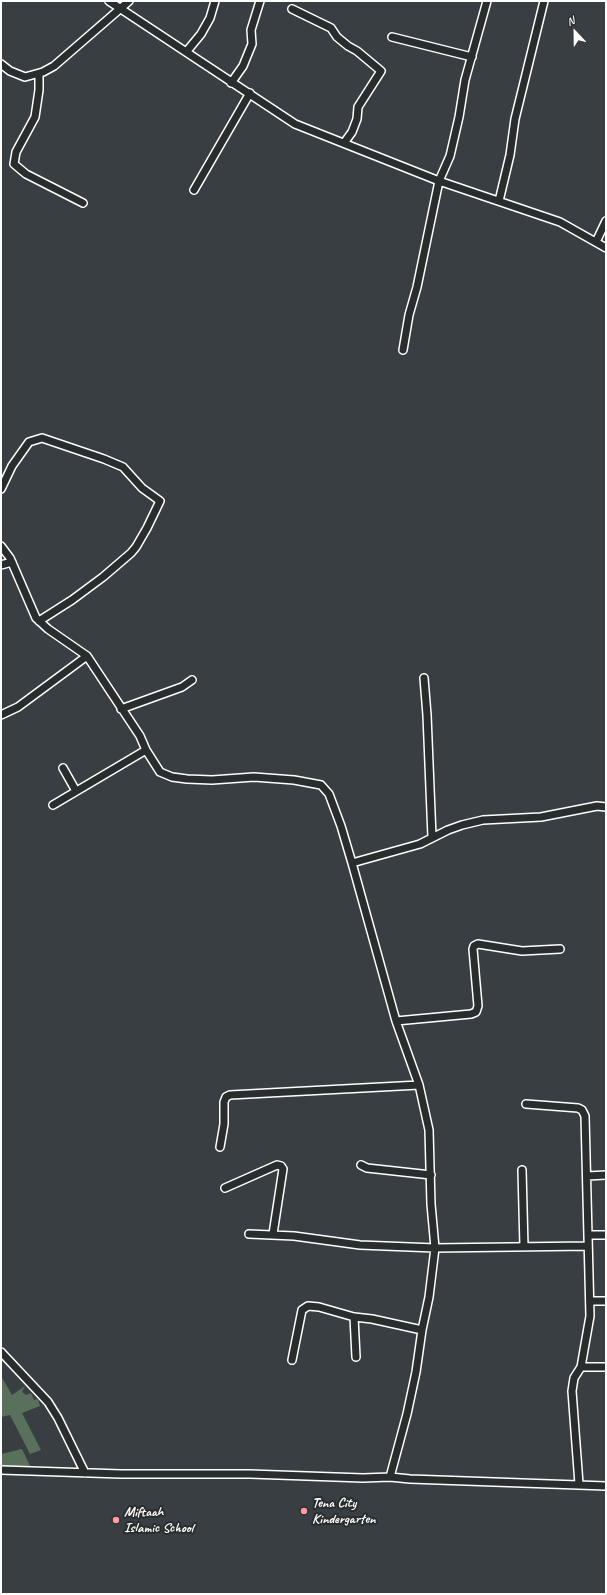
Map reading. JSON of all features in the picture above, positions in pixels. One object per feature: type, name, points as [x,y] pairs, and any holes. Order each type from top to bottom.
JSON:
[{"type":"street","points":[[109,1],[187,51],[231,83],[295,124],[439,181],[560,222],[606,248]]},
{"type":"street","points":[[1,64],[10,71],[25,77],[38,74],[54,66],[129,1]]},
{"type":"street","points":[[187,51],[201,34],[210,18],[215,1]]},
{"type":"street","points":[[231,83],[243,66],[252,44],[252,30],[260,1]]},
{"type":"street","points":[[403,350],[409,315],[439,181],[450,156],[459,117],[465,80],[481,18],[487,1]]},
{"type":"street","points":[[499,201],[544,1]]},
{"type":"street","points":[[292,9],[331,28],[337,37],[348,46],[357,50],[381,71],[358,107],[357,119],[352,132],[344,143]]},
{"type":"street","points":[[392,37],[472,57]]},
{"type":"street","points":[[38,74],[39,90],[35,117],[16,152],[14,164],[26,174],[83,203]]},
{"type":"street","points":[[194,190],[250,94]]},
{"type":"street","points":[[596,242],[606,221]]},
{"type":"street","points":[[1,489],[12,466],[29,442],[42,438],[123,467],[142,488],[160,500],[147,528],[131,553],[103,577],[72,600],[39,621]]},
{"type":"street","points":[[1,546],[7,552],[12,562],[36,618],[48,629],[87,656],[140,736],[146,750],[160,772],[172,777],[187,779],[212,780],[254,777],[294,780],[321,785],[329,794],[352,863],[396,1021],[419,1085],[429,1130],[434,1248],[429,1297],[407,1414],[390,1477]]},
{"type":"street","points":[[1,565],[12,562]]},
{"type":"street","points":[[1,715],[18,707],[87,656]]},
{"type":"street","points":[[424,678],[432,837]]},
{"type":"street","points":[[121,708],[182,687],[192,680]]},
{"type":"street","points":[[53,805],[146,750]]},
{"type":"street","points":[[63,768],[76,791]]},
{"type":"street","points":[[352,863],[420,844],[432,837],[462,825],[484,820],[541,817],[597,806],[606,807]]},
{"type":"street","points":[[396,1021],[471,1014],[476,1012],[478,1006],[473,949],[474,946],[478,944],[522,951],[560,949]]},
{"type":"street","points":[[220,1147],[224,1124],[224,1102],[230,1095],[419,1085]]},
{"type":"street","points":[[526,1104],[578,1108],[584,1112],[585,1116],[590,1316],[581,1367],[574,1378],[572,1391],[579,1484]]},
{"type":"street","points":[[225,1188],[277,1165],[281,1166],[283,1169],[273,1234]]},
{"type":"street","points":[[361,1165],[367,1168],[431,1175]]},
{"type":"street","points":[[522,1170],[524,1247]]},
{"type":"street","points":[[587,1176],[606,1175]]},
{"type":"street","points":[[249,1234],[294,1236],[360,1245],[434,1248],[588,1246]]},
{"type":"street","points":[[588,1235],[606,1235]]},
{"type":"street","points":[[590,1301],[606,1301]]},
{"type":"street","points":[[292,1360],[302,1310],[305,1306],[319,1307],[354,1317],[372,1319],[422,1330]]},
{"type":"street","points":[[354,1317],[356,1357]]},
{"type":"street","points":[[1,1352],[48,1402],[58,1418],[85,1473]]},
{"type":"street","points":[[581,1367],[606,1368]]},
{"type":"street","points":[[1,1470],[85,1473],[250,1474],[363,1478],[390,1477],[526,1484],[579,1484],[606,1486]]},
{"type":"green space","points":[[1,1376],[12,1395],[25,1386],[22,1392],[26,1395],[31,1393],[34,1400],[38,1399],[40,1406],[22,1413],[41,1450],[30,1454],[10,1415],[1,1417]]},
{"type":"green space","points":[[22,1449],[32,1470],[1,1469],[1,1454]]},
{"type":"place","name":"Tena City Kindergarten","points":[[304,1511]]},
{"type":"place","name":"Miftaah Islamic School","points":[[116,1520]]}]
